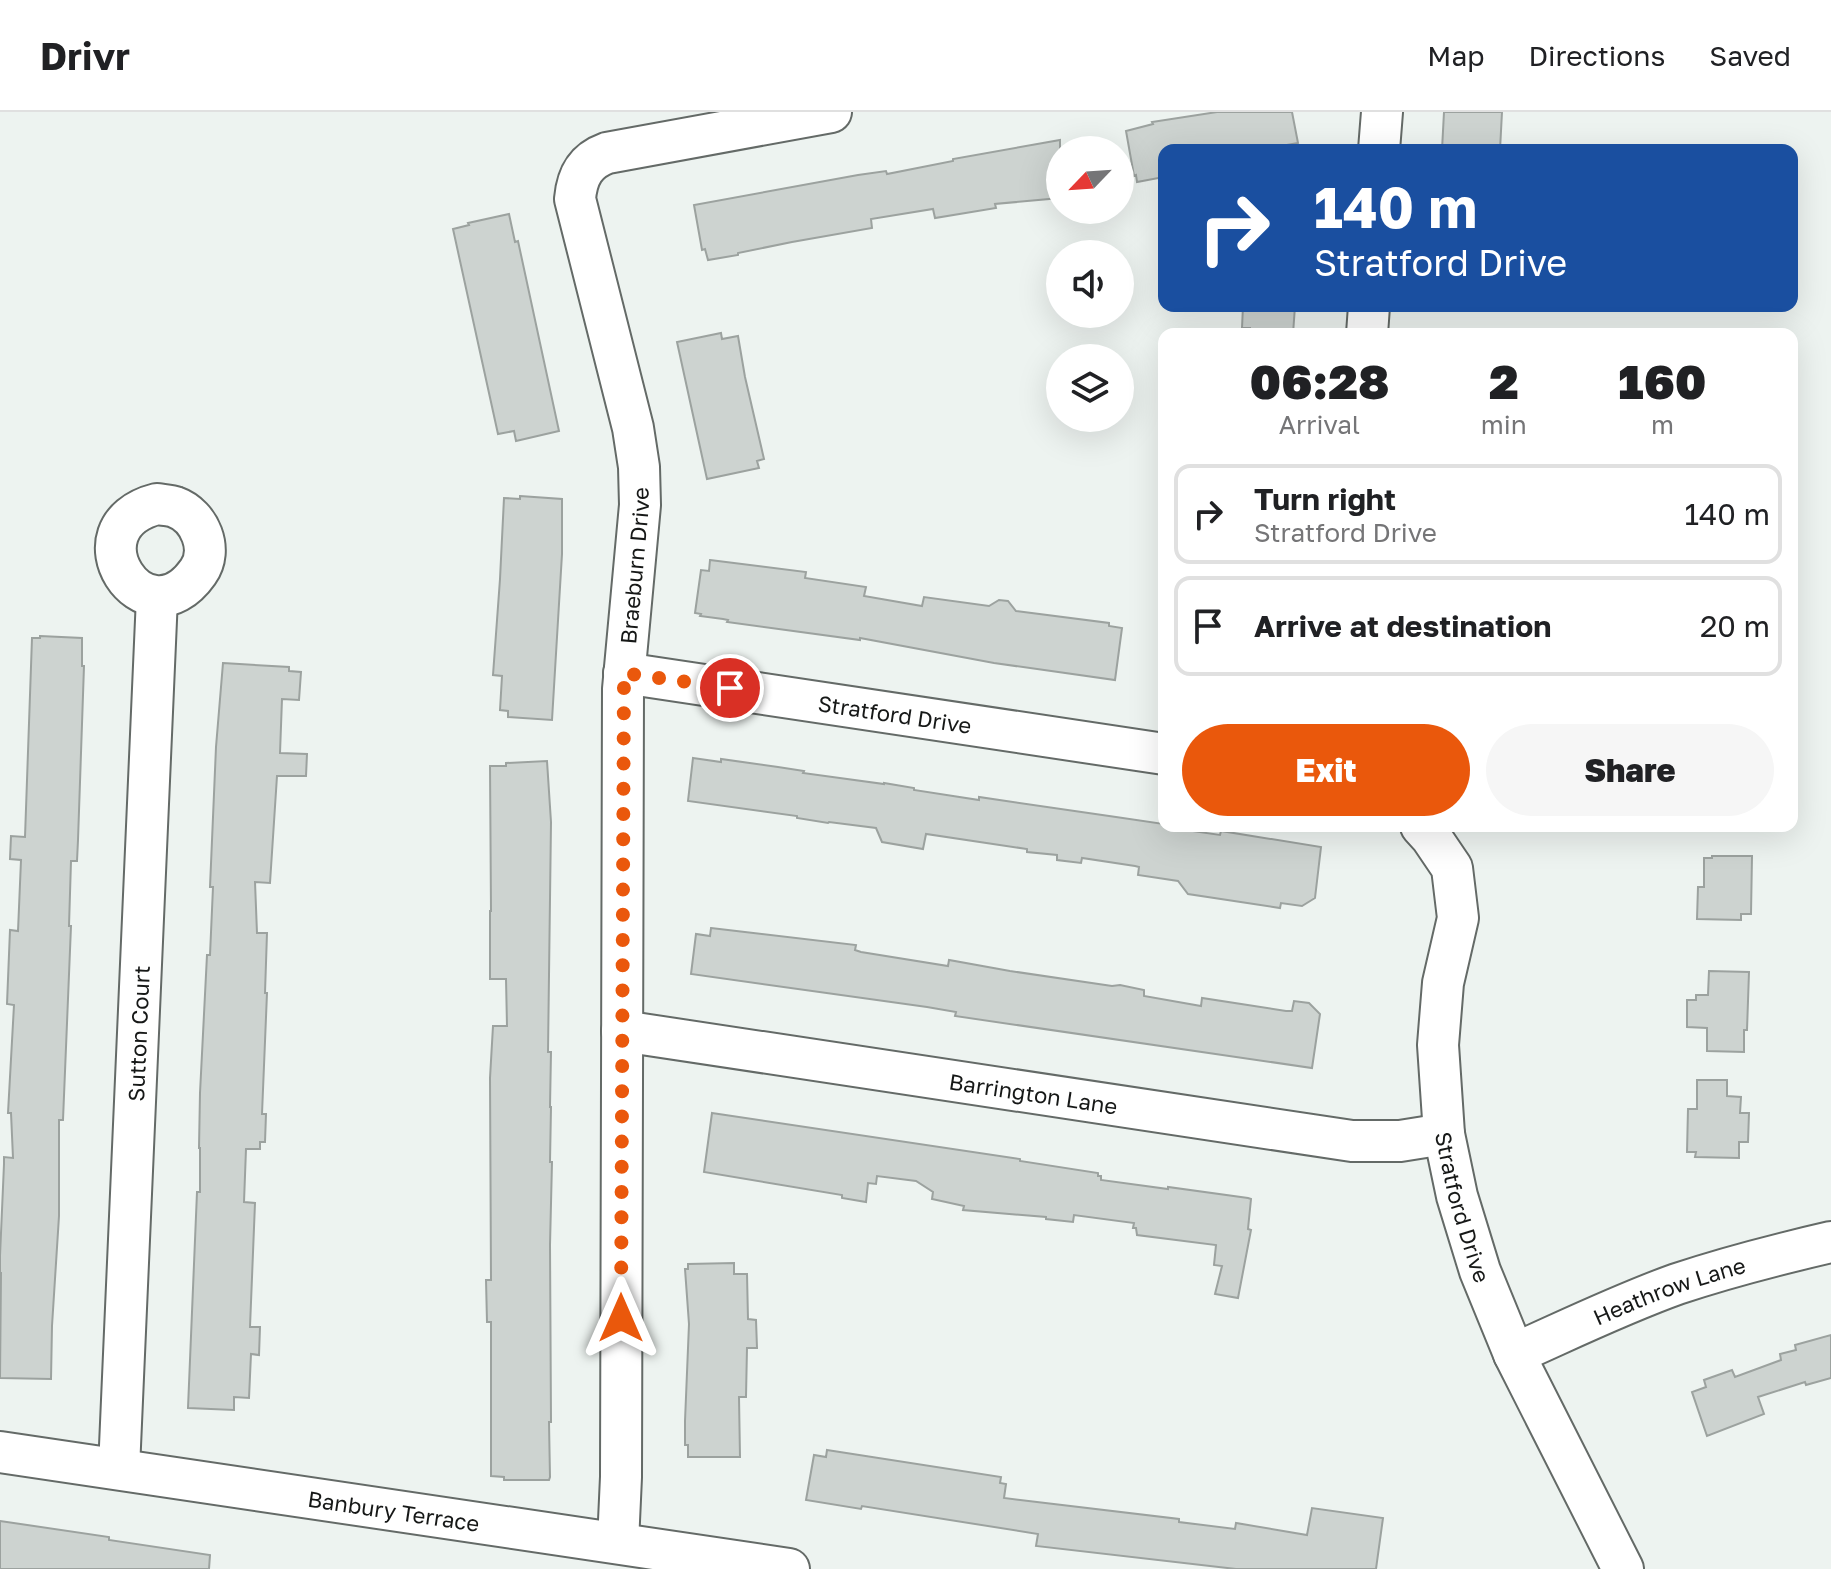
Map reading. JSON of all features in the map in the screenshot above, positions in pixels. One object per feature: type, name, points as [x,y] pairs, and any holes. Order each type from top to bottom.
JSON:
[{"type":"street","name":"Braeburn Drive","points":[[618,1543],[621,1477],[624,673],[640,505],[639,467],[633,428],[575,199],[577,182],[585,167],[607,153],[831,112]]},
{"type":"street","points":[[1379,144],[1382,112]]},
{"type":"street","name":"Sutton Court","points":[[119,1469],[157,597]]},
{"type":"street","name":"Stratford Drive","points":[[624,673],[1158,753]]},
{"type":"street","name":"Stratford Drive","points":[[1426,832],[1452,868],[1458,918],[1443,983],[1438,1045],[1444,1134],[1457,1196],[1480,1271],[1514,1354],[1623,1569]]},
{"type":"street","name":"Barrington Lane","points":[[622,1031],[1352,1141],[1400,1141],[1444,1134]]},
{"type":"street","name":"Heathrow Lane","points":[[1514,1354],[1629,1302],[1680,1283],[1766,1257],[1831,1242]]},
{"type":"street","name":"Banbury Terrace","points":[[0,1452],[789,1569]]},
{"type":"building","points":[[1217,112],[1292,112],[1298,143],[1158,144],[1158,178],[1137,182],[1134,176],[1134,136],[1127,136],[1126,131]]},
{"type":"building","points":[[1444,112],[1502,112],[1500,144],[1442,144]]},
{"type":"building","points":[[1046,142],[1046,199],[995,204],[996,208],[935,218],[933,209],[871,219],[872,228],[708,260],[705,249],[702,250],[694,205],[858,175],[886,171],[887,174]]},
{"type":"building","points":[[509,214],[515,242],[518,241],[559,431],[516,441],[514,431],[498,434],[453,229]]},
{"type":"building","points":[[1243,312],[1295,312],[1293,328],[1242,328]]},
{"type":"building","points":[[721,333],[722,339],[738,336],[764,459],[757,461],[759,468],[707,479],[677,342]]},
{"type":"building","points":[[520,496],[562,499],[562,554],[552,720],[508,717],[508,711],[500,710],[502,676],[493,675],[504,498],[520,499]]},
{"type":"building","points":[[710,560],[806,572],[805,578],[866,587],[864,596],[922,606],[924,597],[989,606],[999,600],[1008,601],[1016,611],[1109,623],[1109,626],[1122,628],[1115,680],[994,663],[860,638],[700,616],[695,613],[701,570],[709,571]]},
{"type":"building","points":[[32,638],[82,638],[84,666],[77,861],[71,861],[63,1120],[59,1120],[59,1216],[51,1379],[0,1378],[4,1157],[13,1158],[11,1113],[8,1113],[14,1005],[7,1004],[10,930],[18,931],[21,860],[10,859],[11,836],[25,837]]},
{"type":"building","points":[[223,663],[289,667],[289,671],[301,672],[299,700],[282,699],[280,753],[307,754],[306,776],[277,776],[270,883],[255,882],[257,933],[267,933],[262,1114],[266,1114],[265,1142],[260,1142],[260,1149],[246,1149],[244,1202],[255,1203],[250,1327],[260,1327],[259,1355],[251,1354],[249,1398],[234,1397],[234,1410],[188,1408],[197,1192],[200,1192],[200,1093],[213,887],[210,887],[216,747]]},
{"type":"building","points":[[693,758],[721,762],[721,759],[979,800],[979,797],[1158,823],[1158,832],[1220,835],[1221,832],[1227,832],[1321,847],[1315,898],[1302,906],[1281,903],[1280,908],[1188,894],[1178,881],[1138,875],[1139,867],[1135,866],[1082,858],[1081,863],[1057,860],[1057,855],[1027,852],[1027,849],[926,834],[923,849],[882,842],[876,828],[688,801]]},
{"type":"building","points":[[547,761],[551,822],[548,1052],[551,1052],[552,1162],[550,1477],[549,1480],[504,1480],[504,1477],[491,1476],[491,1322],[487,1322],[486,1280],[491,1280],[490,1078],[493,1026],[507,1026],[506,979],[490,979],[490,766]]},
{"type":"building","points":[[1752,856],[1751,914],[1741,914],[1741,920],[1697,919],[1698,887],[1704,887],[1704,858]]},
{"type":"building","points":[[711,928],[856,945],[855,950],[861,952],[948,966],[949,960],[1120,985],[1144,990],[1144,996],[1201,1006],[1202,998],[1286,1011],[1292,1011],[1294,1001],[1309,1003],[1320,1014],[1312,1068],[955,1016],[956,1012],[927,1007],[691,974],[696,934],[710,936]]},
{"type":"building","points":[[1709,971],[1749,972],[1744,1052],[1707,1051],[1707,1028],[1687,1027],[1687,1000],[1696,1000],[1696,995],[1708,995]]},
{"type":"building","points":[[1697,1080],[1727,1080],[1727,1096],[1741,1097],[1740,1113],[1749,1113],[1748,1142],[1739,1142],[1739,1158],[1695,1157],[1696,1152],[1687,1152],[1688,1109],[1697,1109]]},
{"type":"building","points":[[712,1113],[1020,1159],[1098,1173],[1101,1180],[1251,1199],[1248,1229],[1251,1230],[1238,1298],[1215,1294],[1222,1266],[1214,1265],[1216,1245],[1137,1235],[1134,1223],[1074,1215],[1073,1222],[963,1210],[964,1206],[932,1199],[933,1192],[916,1181],[877,1176],[876,1184],[868,1183],[866,1202],[842,1198],[842,1195],[704,1172]]},
{"type":"building","points":[[734,1263],[734,1274],[747,1274],[748,1319],[756,1320],[757,1348],[747,1348],[746,1397],[739,1397],[740,1457],[688,1457],[685,1421],[689,1324],[685,1269],[688,1269],[688,1264]]},
{"type":"building","points":[[1831,1335],[1831,1378],[1806,1385],[1805,1382],[1758,1397],[1764,1414],[1707,1436],[1692,1392],[1706,1387],[1704,1380],[1732,1370],[1735,1377],[1781,1360],[1780,1354],[1796,1350],[1795,1345]]},
{"type":"building","points":[[827,1450],[1001,1477],[1000,1483],[1006,1484],[1004,1498],[1179,1519],[1179,1522],[1235,1529],[1236,1523],[1307,1535],[1312,1508],[1383,1518],[1376,1569],[1236,1569],[1036,1546],[1038,1534],[806,1500],[814,1455],[826,1457]]},
{"type":"building","points":[[0,1521],[210,1555],[209,1569],[0,1569]]},
{"type":"route","points":[[621,1318],[624,673],[730,688]]}]
